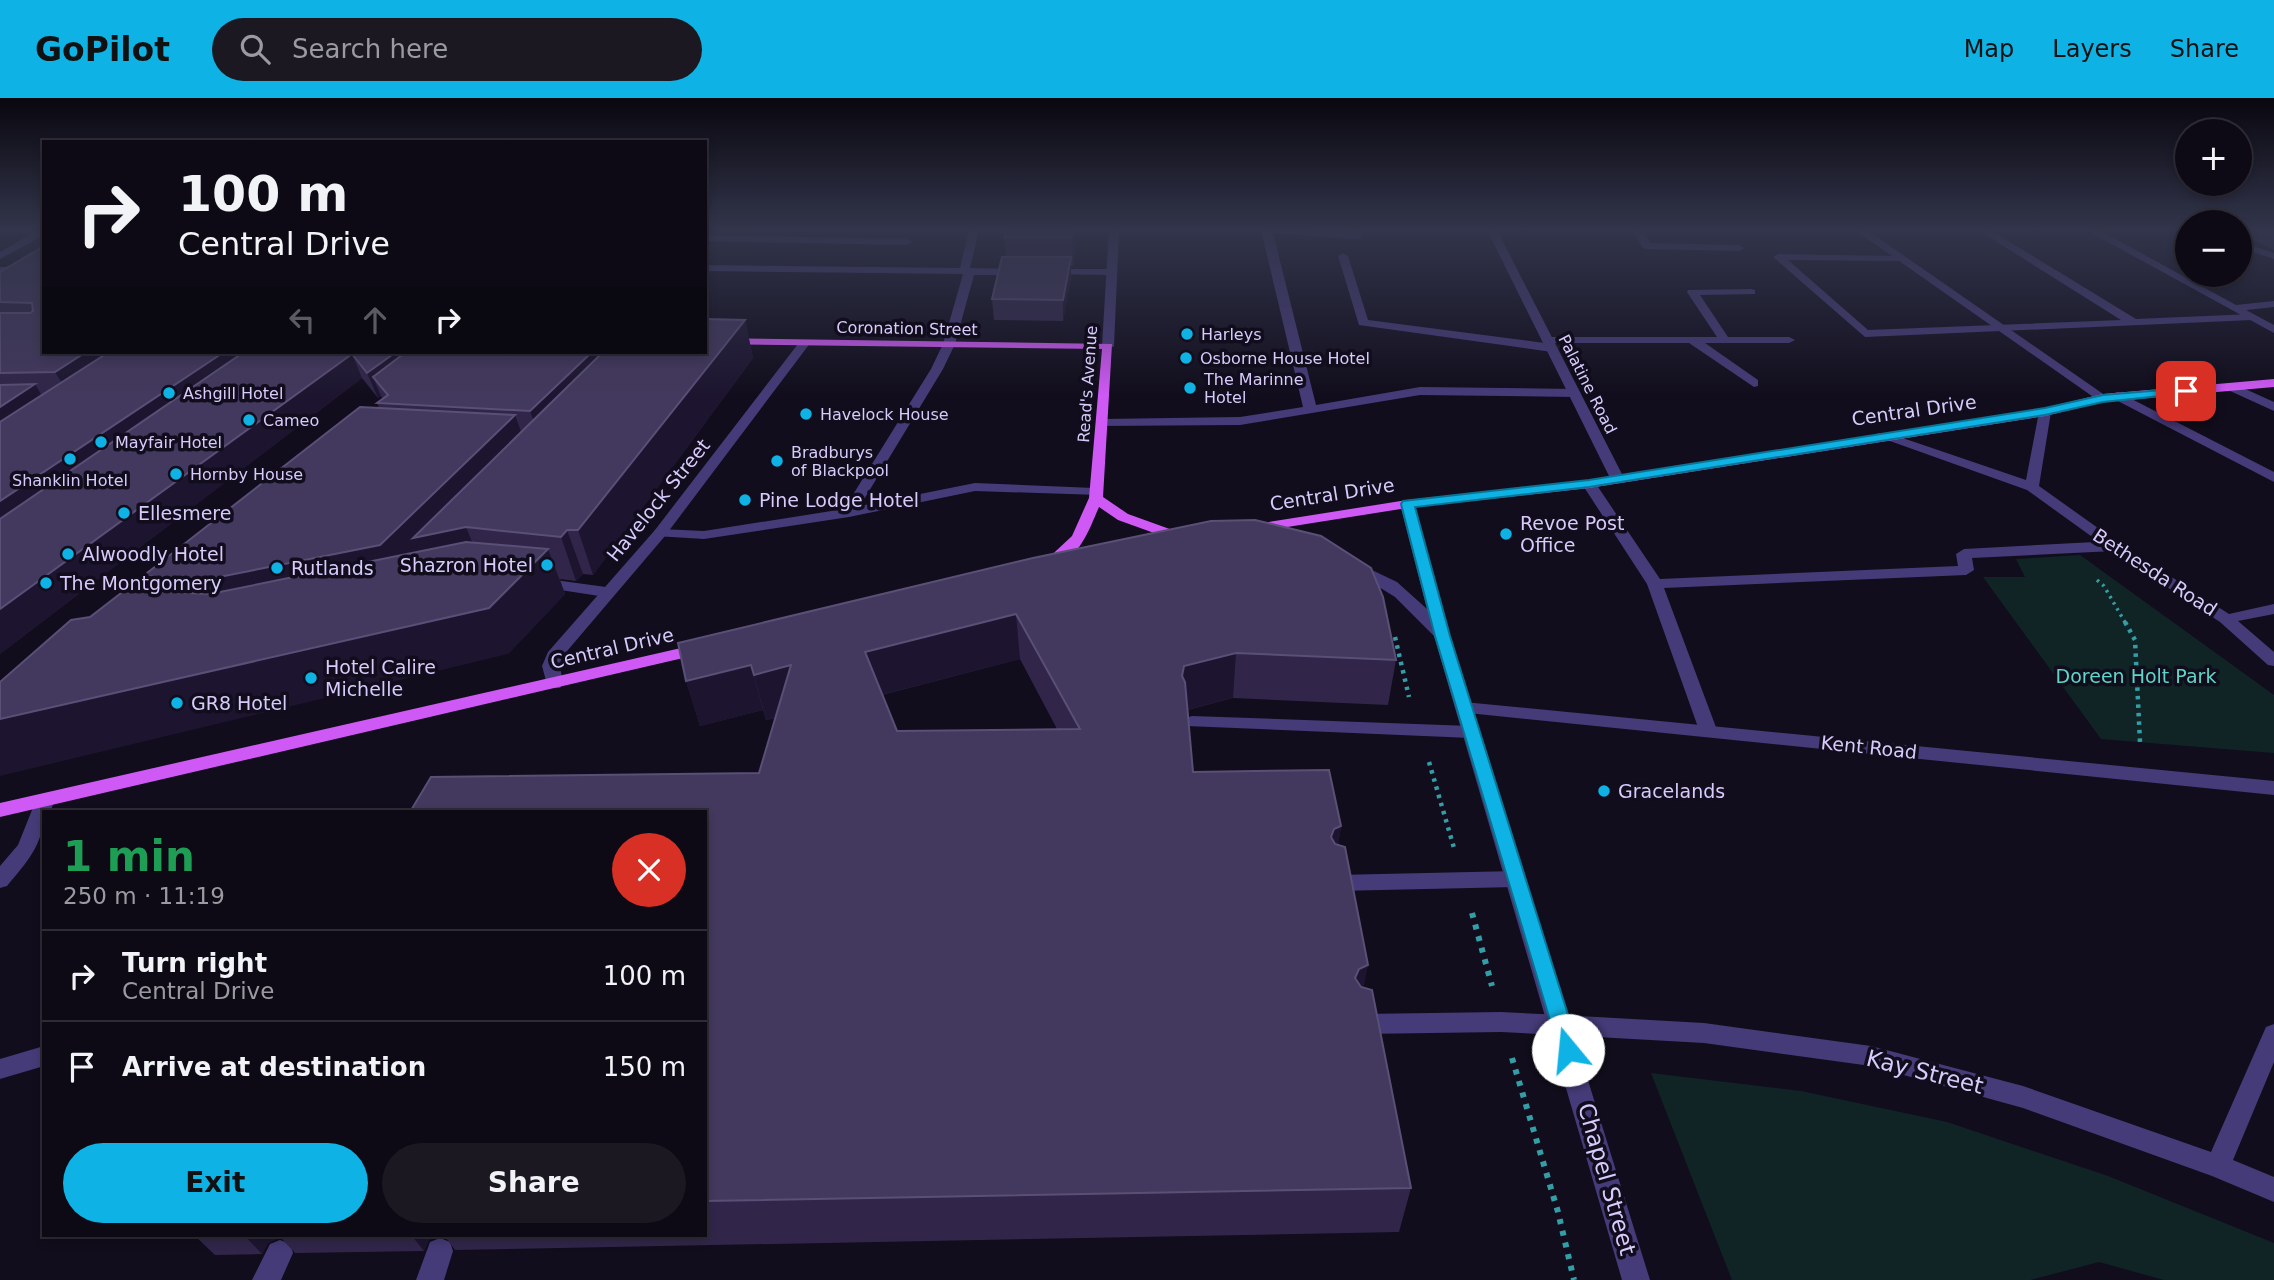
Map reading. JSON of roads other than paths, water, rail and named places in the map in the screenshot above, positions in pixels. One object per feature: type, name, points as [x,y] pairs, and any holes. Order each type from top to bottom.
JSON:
[{"type":"main road","name":"Coronation Street","points":[[707,341],[1108,346]]},
{"type":"main road","name":"Read's Avenue","points":[[1082,561],[1041,570],[1070,549],[1086,525],[1095,495],[1108,346]]},
{"type":"main road","name":"Central Drive","points":[[1238,533],[1407,504],[1589,484],[2045,412],[2103,398],[2274,383]]},
{"type":"main road","points":[[1095,495],[1123,517],[1192,539],[1160,545]]},
{"type":"main road","name":"Central Drive","points":[[0,810],[714,646]]},
{"type":"street","points":[[849,513],[937,369],[949,344],[964,285]]},
{"type":"street","name":"Read's Avenue","points":[[1108,346],[1111,285]]},
{"type":"street","points":[[1280,285],[1310,408]]},
{"type":"street","points":[[1352,285],[1363,323],[1550,344],[1789,340]]},
{"type":"street","name":"Palatine Road","points":[[1520,285],[1617,478]]},
{"type":"street","points":[[1810,285],[1865,334],[2004,330],[2252,317]]},
{"type":"street","points":[[1938,285],[2103,398]]},
{"type":"street","points":[[2073,285],[2133,322]]},
{"type":"street","points":[[2193,285],[2274,330]]},
{"type":"street","points":[[1725,340],[1692,292],[1751,292]]},
{"type":"street","points":[[2235,308],[2274,304]]},
{"type":"street","points":[[1692,340],[1754,383]]},
{"type":"street","name":"Havelock Street","points":[[554,684],[551,666],[554,656],[606,592],[660,533],[805,342]]},
{"type":"street","points":[[2232,387],[2274,407]]},
{"type":"street","points":[[1103,423],[1240,421],[1420,391],[1575,393]]},
{"type":"street","points":[[2118,397],[2274,478]]},
{"type":"street","points":[[2032,487],[2045,412]]},
{"type":"street","name":"Bethesda Road","points":[[1883,436],[2032,487],[2114,546],[2226,619],[2274,662]]},
{"type":"street","points":[[1589,484],[1656,584],[1708,730]]},
{"type":"street","points":[[660,533],[704,535],[849,513],[975,487],[1095,495]]},
{"type":"street","name":"Chapel Street","points":[[1407,504],[1442,636],[1636,1280]]},
{"type":"street","points":[[1238,533],[1275,544]]},
{"type":"street","points":[[1656,584],[1966,570],[1964,554],[2114,546]]},
{"type":"street","name":"Chapel Street","points":[[1335,560],[1381,577],[1401,592],[1442,636]]},
{"type":"street","points":[[524,582],[606,592]]},
{"type":"street","points":[[2226,619],[2274,609]]},
{"type":"street","name":"Kent Road","points":[[1464,708],[2274,788]]},
{"type":"street","points":[[1192,722],[1471,732]]},
{"type":"street","points":[[0,880],[27,848],[45,800]]},
{"type":"street","points":[[1336,883],[1516,879]]},
{"type":"street","name":"Kay Street","points":[[1361,1024],[1501,1022],[1704,1033],[1871,1056],[2023,1097],[2218,1166],[2274,1190]]},
{"type":"street","points":[[2218,1166],[2274,1034]]},
{"type":"street","points":[[0,1069],[42,1057]]},
{"type":"street","points":[[430,1280],[440,1251]]},
{"type":"street","points":[[266,1280],[280,1253]]},
{"type":"place","name":"Harleys","points":[[1187,334]]},
{"type":"place","name":"Osborne House Hotel","points":[[1186,358]]},
{"type":"place","name":"The Marinne Hotel","points":[[1190,388]]},
{"type":"place","name":"Ashgill Hotel","points":[[169,393]]},
{"type":"place","name":"Havelock House","points":[[806,414]]},
{"type":"place","name":"Cameo","points":[[249,420]]},
{"type":"place","name":"Mayfair Hotel","points":[[101,442]]},
{"type":"place","name":"Shanklin Hotel","points":[[70,459]]},
{"type":"place","name":"Bradburys of Blackpool","points":[[777,461]]},
{"type":"place","name":"Hornby House","points":[[176,474]]},
{"type":"place","name":"Pine Lodge Hotel","points":[[745,500]]},
{"type":"place","name":"Ellesmere","points":[[124,513]]},
{"type":"place","name":"Revoe Post Office","points":[[1506,534]]},
{"type":"place","name":"Alwoodly Hotel","points":[[68,554]]},
{"type":"place","name":"Shazron Hotel","points":[[547,565]]},
{"type":"place","name":"Rutlands","points":[[277,568]]},
{"type":"place","name":"The Montgomery","points":[[46,583]]},
{"type":"place","name":"Hotel Calire Michelle","points":[[311,678]]},
{"type":"place","name":"GR8 Hotel","points":[[177,703]]},
{"type":"place","name":"Gracelands","points":[[1604,791]]},
{"type":"park label","name":"Doreen Holt Park","points":[[2136,676]]}]
